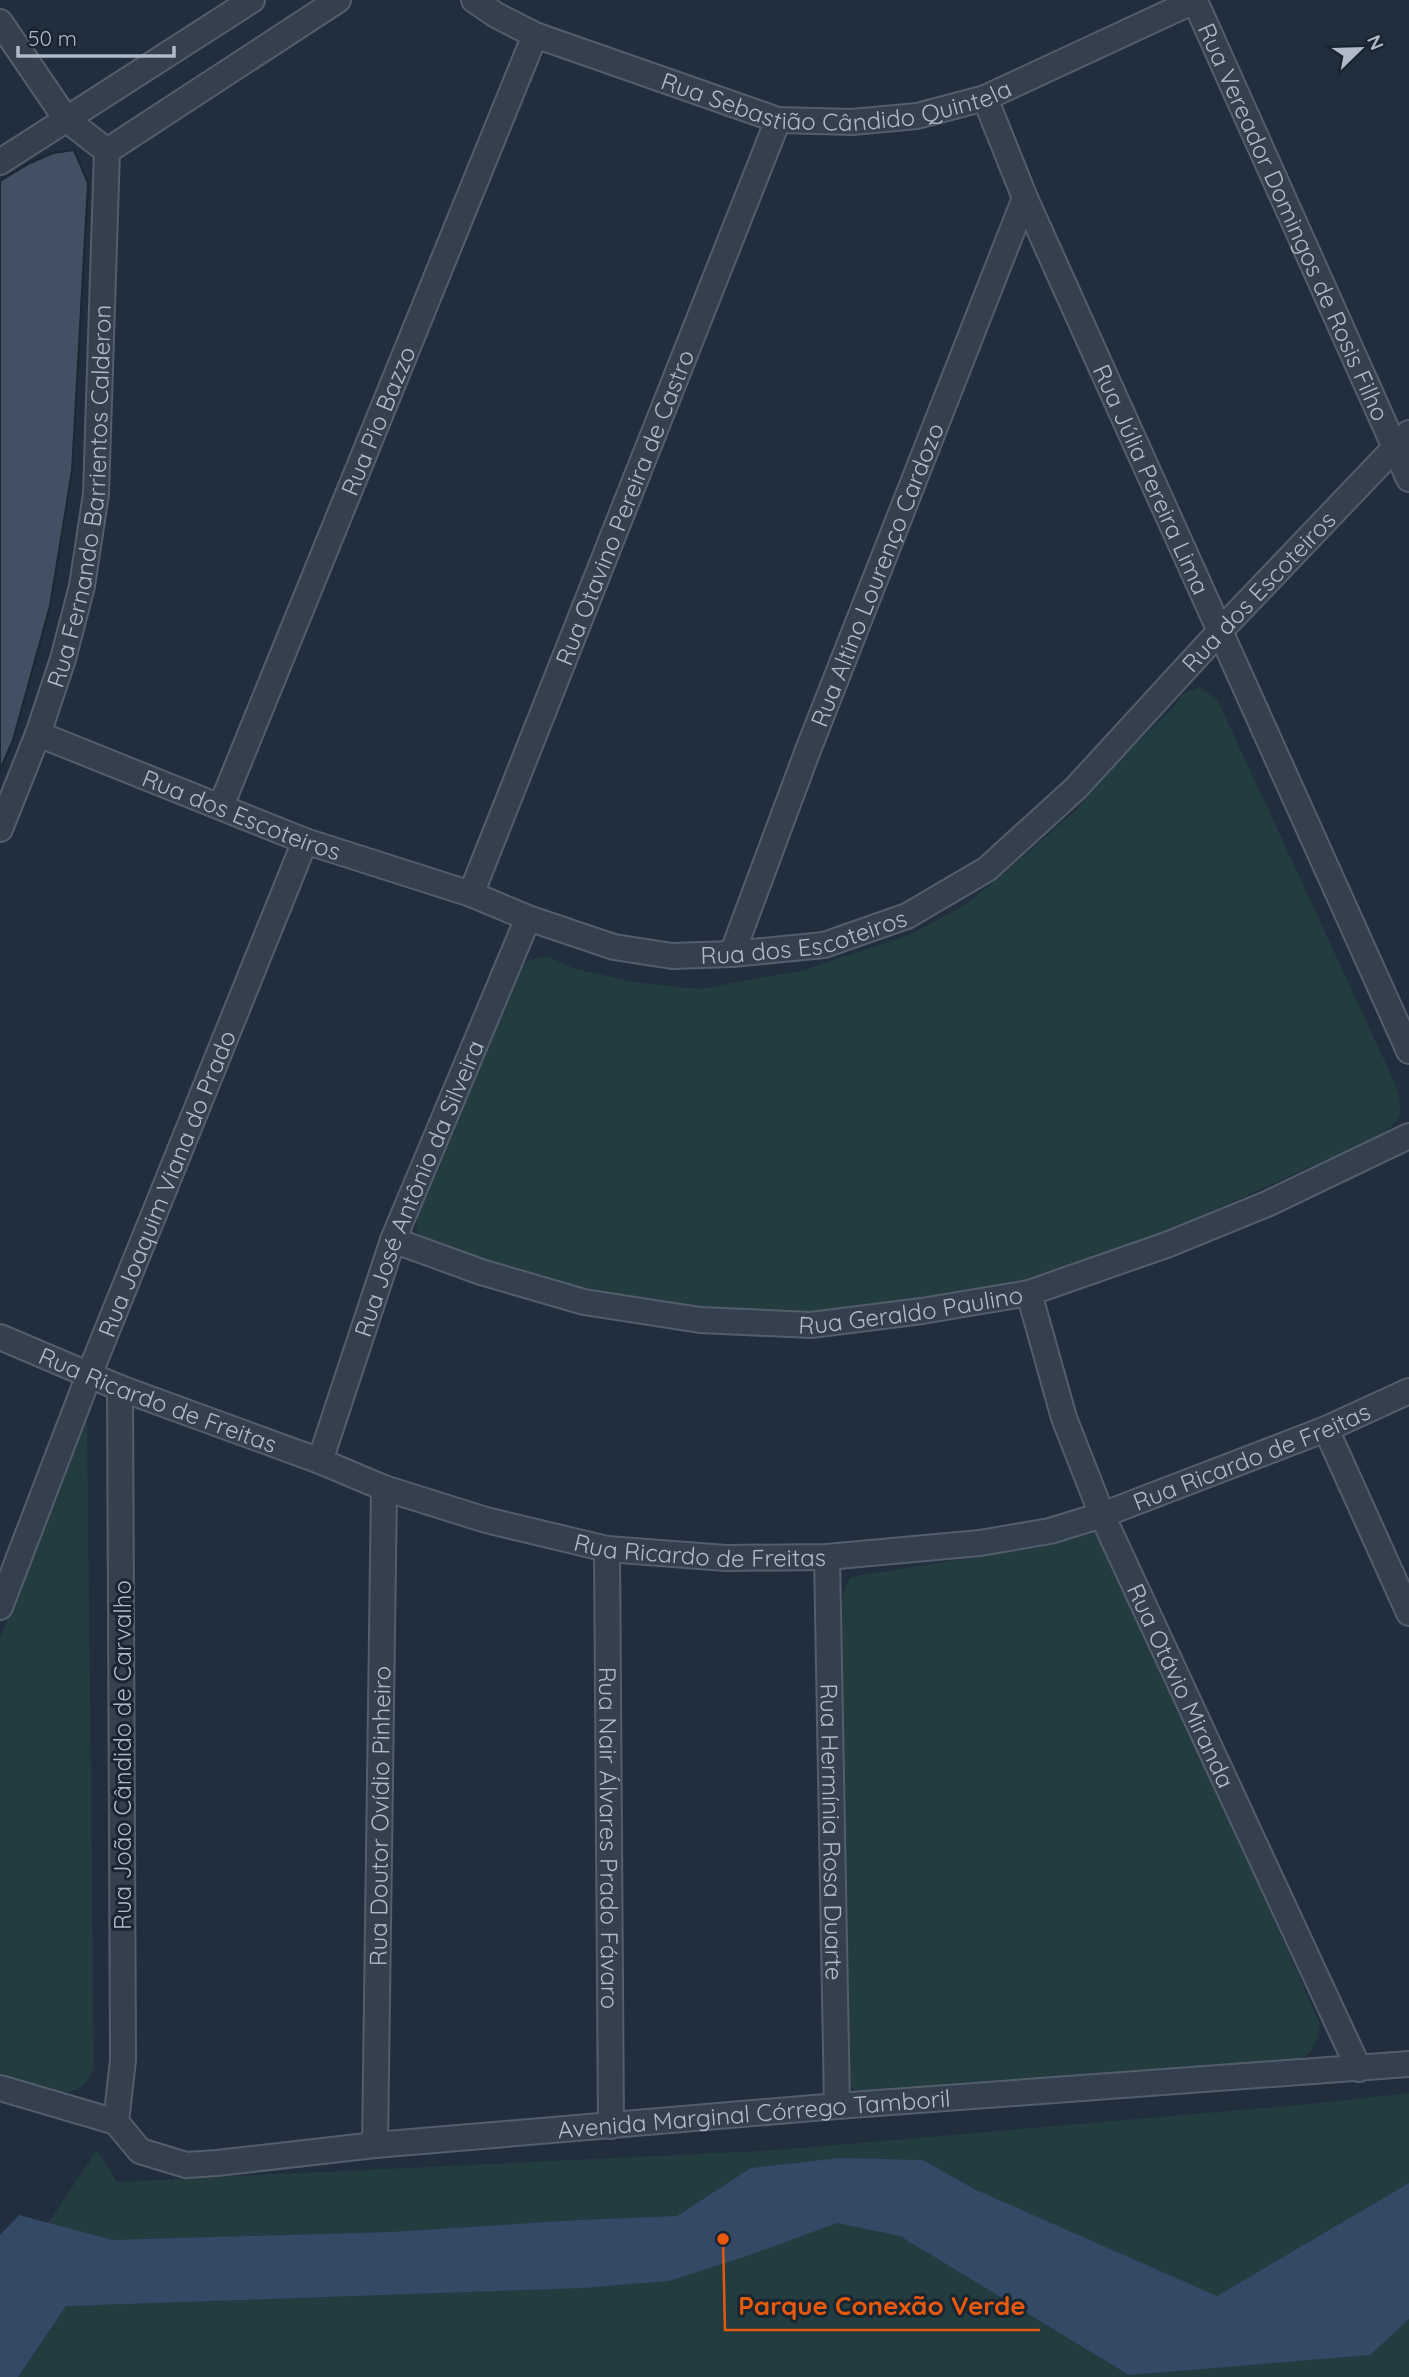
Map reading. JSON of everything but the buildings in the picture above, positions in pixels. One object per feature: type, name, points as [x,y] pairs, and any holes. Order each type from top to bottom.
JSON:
[{"type":"street","points":[[0,162],[252,0]]},
{"type":"street","points":[[0,22],[66,119],[107,151],[338,0]]},
{"type":"street","name":"Rua Sebastião Cândido Quintela","points":[[474,0],[535,35],[778,120],[852,122],[917,116],[985,98],[1196,0]]},
{"type":"street","name":"Rua Vereador Domingos de Rosis Filho","points":[[1196,0],[1402,440],[1409,479]]},
{"type":"street","name":"Rua Pio Bazzo","points":[[221,806],[535,35]]},
{"type":"street","name":"Rua Júlia Pereira Lima","points":[[985,98],[1025,198],[1409,1051]]},
{"type":"street","name":"Rua Otavino Pereira de Castro","points":[[471,894],[778,120]]},
{"type":"street","name":"Rua Fernando Barrientos Calderon","points":[[0,829],[38,734],[63,659],[82,586],[96,494],[107,151]]},
{"type":"street","name":"Rua Altino Lourenço Cardozo","points":[[732,954],[808,750],[1025,198]]},
{"type":"street","name":"Rua dos Escoteiros","points":[[38,734],[305,841],[471,894],[528,918],[614,947],[672,956],[732,954],[824,945],[907,916],[987,869],[1076,788],[1220,631],[1402,440]]},
{"type":"street","name":"Rua Joaquim Viana do Prado","points":[[0,1607],[89,1376],[305,841]]},
{"type":"street","name":"Rua José Antônio da Silveira","points":[[320,1461],[393,1240],[528,918]]},
{"type":"street","name":"Rua Geraldo Paulino","points":[[393,1240],[481,1272],[584,1302],[700,1320],[811,1325],[922,1311],[1029,1293],[1169,1244],[1243,1214],[1409,1136]]},
{"type":"street","name":"Rua Otávio Miranda","points":[[1029,1293],[1064,1418],[1102,1515],[1359,2069]]},
{"type":"street","name":"Rua Ricardo de Freitas","points":[[0,1337],[89,1376],[320,1461],[384,1488],[486,1520],[607,1549],[726,1559],[827,1557],[980,1543],[1050,1531],[1102,1515],[1326,1429],[1409,1391]]},
{"type":"street","name":"Rua João Cândido de Carvalho","points":[[116,2122],[123,2060],[120,1388]]},
{"type":"street","points":[[1326,1429],[1409,1613]]},
{"type":"street","name":"Rua Doutor Ovídio Pinheiro","points":[[375,2145],[384,1488]]},
{"type":"street","name":"Rua Nair Álvares Prado Fávaro","points":[[607,1549],[611,2126]]},
{"type":"street","name":"Rua Hermínia Rosa Duarte","points":[[827,1557],[837,2106]]},
{"type":"street","name":"Avenida Marginal Córrego Tamboril","points":[[116,2122],[140,2151],[186,2165],[375,2145],[837,2106],[1409,2064]]},
{"type":"street","points":[[0,2088],[116,2122]]},
{"type":"green space","points":[[1200,687],[1218,701],[1393,1079],[1400,1114],[1385,1132],[1112,1256],[1024,1285],[810,1321],[584,1301],[420,1240],[416,1228],[419,1208],[519,968],[528,961],[547,956],[573,968],[633,982],[699,989],[804,970],[909,935],[965,905],[1004,873],[1074,812],[1183,694]]},
{"type":"green space","points":[[87,1415],[94,2067],[87,2081],[77,2089],[53,2092],[0,2076],[0,1639]]},
{"type":"green space","points":[[1092,1530],[1118,1565],[1320,2024],[1316,2042],[1304,2057],[1281,2067],[864,2095],[843,2084],[840,1615],[843,1594],[850,1578],[861,1575],[1054,1545]]},
{"type":"green space","points":[[1409,2093],[1409,2377],[0,2377],[0,2295],[97,2150],[117,2182],[777,2150]]},
{"type":"water","points":[[840,2158],[923,2160],[974,2189],[1217,2296],[1409,2183],[1409,2319],[1370,2355],[1129,2375],[900,2236],[837,2223],[669,2281],[583,2288],[66,2306],[18,2377],[0,2377],[0,2235],[19,2215],[112,2240],[390,2232],[677,2216],[751,2168]]},
{"type":"place","name":"Parque Conexão Verde","points":[[723,2239]]}]
